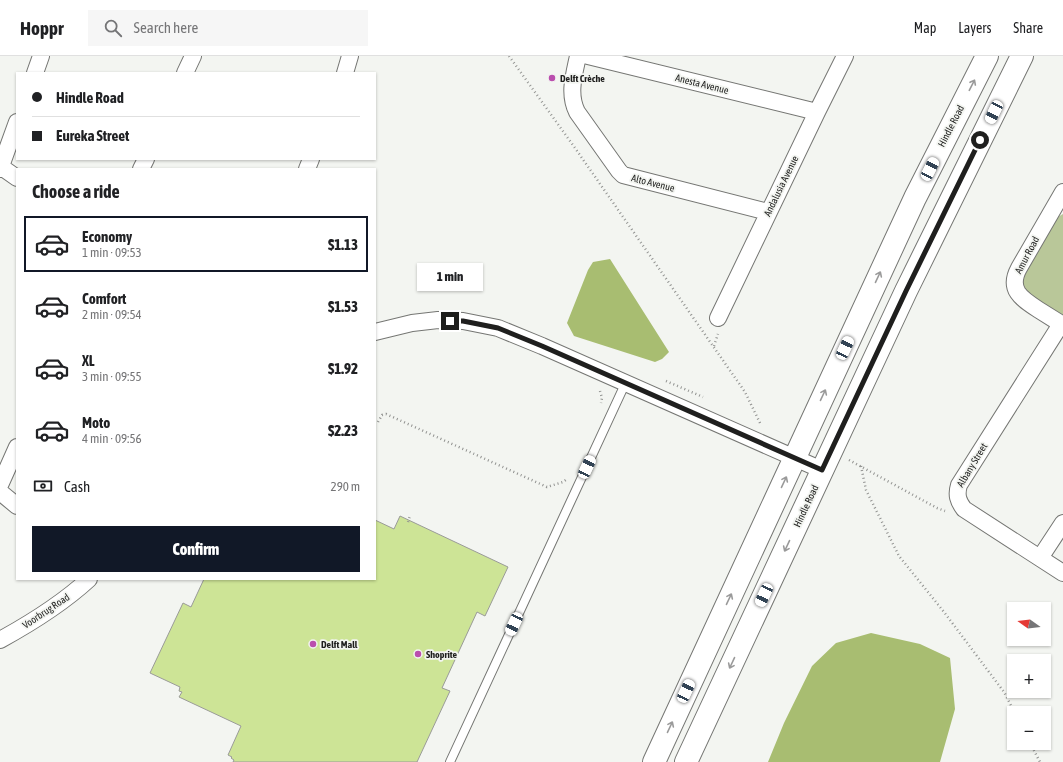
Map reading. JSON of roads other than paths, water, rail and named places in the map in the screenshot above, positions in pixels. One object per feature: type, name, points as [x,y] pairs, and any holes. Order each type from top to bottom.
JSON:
[{"type":"main road","name":"Hindle Road","points":[[654,762],[915,198],[987,56]]},
{"type":"main road","name":"Hindle Road","points":[[686,762],[906,291],[1022,56]]},
{"type":"street","points":[[35,72],[41,56]]},
{"type":"street","points":[[185,72],[193,56]]},
{"type":"street","points":[[346,72],[350,56]]},
{"type":"street","name":"Alto Avenue","points":[[578,56],[571,94],[576,112],[623,175],[768,212]]},
{"type":"street","name":"Anesta Avenue","points":[[588,56],[817,112]]},
{"type":"street","name":"Andalusia Avenue","points":[[718,318],[768,212],[845,56]]},
{"type":"street","points":[[16,125],[0,167],[16,177]]},
{"type":"street","name":"Amur Road","points":[[1062,197],[1017,273],[1015,284],[1016,290],[1022,299],[1062,324]]},
{"type":"street","points":[[376,332],[412,323],[438,320],[463,321],[498,328],[626,382],[822,470]]},
{"type":"street","name":"Albany Street","points":[[1062,324],[959,485],[957,498],[964,509],[1063,573]]},
{"type":"street","points":[[0,485],[16,449]]},
{"type":"street","points":[[0,492],[16,505]]},
{"type":"street","points":[[1040,558],[1063,523]]},
{"type":"street","name":"Voorbrug Road","points":[[0,640],[48,611],[80,588],[88,580]]},
{"type":"lane","points":[[450,762],[626,382]]},
{"type":"place","name":"Delft Crèche","points":[[552,78]]},
{"type":"place","name":"Delft Mall","points":[[313,644]]},
{"type":"place","name":"Shoprite","points":[[418,654]]}]
